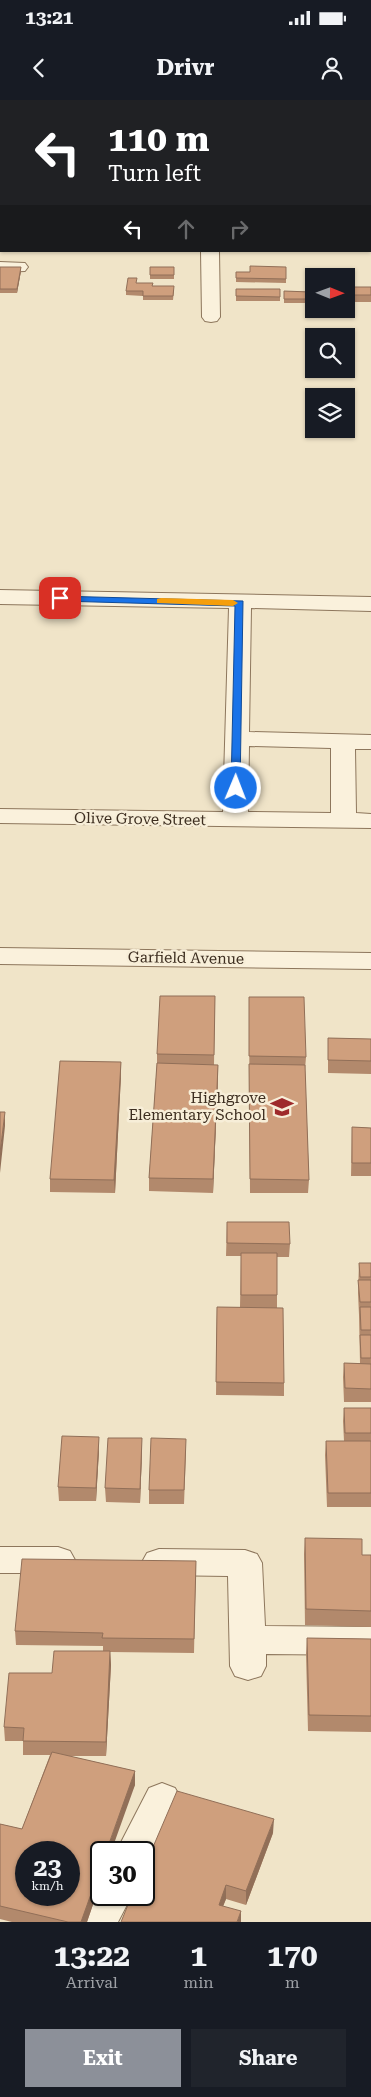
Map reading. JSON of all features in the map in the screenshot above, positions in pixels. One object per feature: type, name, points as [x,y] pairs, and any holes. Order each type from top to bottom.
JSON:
[{"type":"street","points":[[210,252],[211,317]]},
{"type":"street","points":[[0,267],[19,267]]},
{"type":"street","points":[[0,597],[371,604]]},
{"type":"street","points":[[235,820],[240,603]]},
{"type":"street","points":[[237,739],[371,742]]},
{"type":"street","points":[[342,742],[344,820]]},
{"type":"street","name":"Olive Grove Street","points":[[0,816],[371,821]]},
{"type":"street","name":"Garfield Avenue","points":[[0,956],[371,961]]},
{"type":"street","points":[[0,1560],[88,1561]]},
{"type":"street","points":[[128,1562],[245,1563],[247,1653],[371,1641]]},
{"type":"street","points":[[140,1841],[162,1799]]},
{"type":"street","points":[[98,1922],[106,1906]]},
{"type":"building","points":[[250,266],[286,267],[286,279],[236,278],[236,272],[250,272]]},
{"type":"building","points":[[0,267],[21,267],[17,289],[0,289]]},
{"type":"building","points":[[150,267],[174,267],[174,275],[150,275]]},
{"type":"building","points":[[128,278],[137,278],[136,283],[153,283],[152,286],[174,286],[173,296],[143,296],[143,291],[126,291]]},
{"type":"building","points":[[355,287],[371,287],[371,295],[355,295]]},
{"type":"building","points":[[236,289],[280,289],[280,297],[236,296]]},
{"type":"building","points":[[284,291],[305,292],[305,299],[284,299]]},
{"type":"building","name":"Highgrove Elementary School","points":[[160,996],[215,996],[214,1055],[157,1054]]},
{"type":"building","name":"Highgrove Elementary School","points":[[249,997],[304,997],[306,1057],[249,1056]]},
{"type":"building","points":[[328,1038],[371,1039],[371,1061],[328,1060]]},
{"type":"building","name":"Highgrove Elementary School","points":[[60,1061],[121,1062],[114,1180],[50,1179]]},
{"type":"building","name":"Highgrove Elementary School","points":[[157,1063],[218,1065],[213,1179],[149,1178]]},
{"type":"building","name":"Highgrove Elementary School","points":[[249,1064],[305,1065],[309,1180],[250,1179]]},
{"type":"building","points":[[0,1112],[5,1112],[0,1153]]},
{"type":"building","points":[[352,1127],[371,1128],[371,1163],[352,1163]]},
{"type":"building","points":[[227,1222],[289,1222],[290,1244],[227,1243]]},
{"type":"building","points":[[241,1253],[277,1253],[277,1295],[241,1295]]},
{"type":"building","points":[[359,1263],[371,1263],[371,1277],[360,1277]]},
{"type":"building","points":[[358,1280],[371,1280],[371,1302],[360,1302]]},
{"type":"building","points":[[217,1307],[283,1308],[284,1383],[216,1382]]},
{"type":"building","points":[[360,1307],[371,1307],[371,1330],[361,1330]]},
{"type":"building","points":[[360,1335],[371,1335],[371,1358],[361,1358]]},
{"type":"building","points":[[344,1363],[371,1364],[371,1389],[345,1388]]},
{"type":"building","points":[[344,1408],[371,1408],[371,1433],[345,1433]]},
{"type":"building","points":[[62,1436],[99,1437],[96,1488],[58,1487]]},
{"type":"building","points":[[108,1438],[142,1438],[140,1489],[105,1488]]},
{"type":"building","points":[[151,1438],[186,1439],[184,1490],[149,1490]]},
{"type":"building","points":[[326,1441],[371,1441],[371,1493],[328,1493]]},
{"type":"building","points":[[305,1538],[362,1539],[362,1555],[371,1555],[371,1611],[306,1609]]},
{"type":"building","points":[[22,1559],[196,1561],[194,1639],[102,1638],[103,1633],[15,1631]]},
{"type":"building","points":[[307,1638],[371,1639],[371,1716],[309,1715]]},
{"type":"building","points":[[54,1651],[110,1651],[106,1742],[23,1741],[24,1728],[4,1727],[9,1673],[52,1673]]},
{"type":"building","points":[[52,1752],[135,1771],[110,1841],[90,1841],[90,1897],[81,1922],[68,1922],[0,1906],[0,1824],[22,1829]]},
{"type":"building","points":[[177,1791],[274,1819],[246,1891],[226,1885],[219,1905],[241,1911],[237,1922],[121,1922],[128,1906],[155,1906],[155,1842]]},
{"type":"slow traffic","points":[[161,601],[233,603]]},
{"type":"place","name":"Highgrove Elementary School","points":[[282,1107]]},
{"type":"route","points":[[60,598],[240,603],[236,788]]}]
